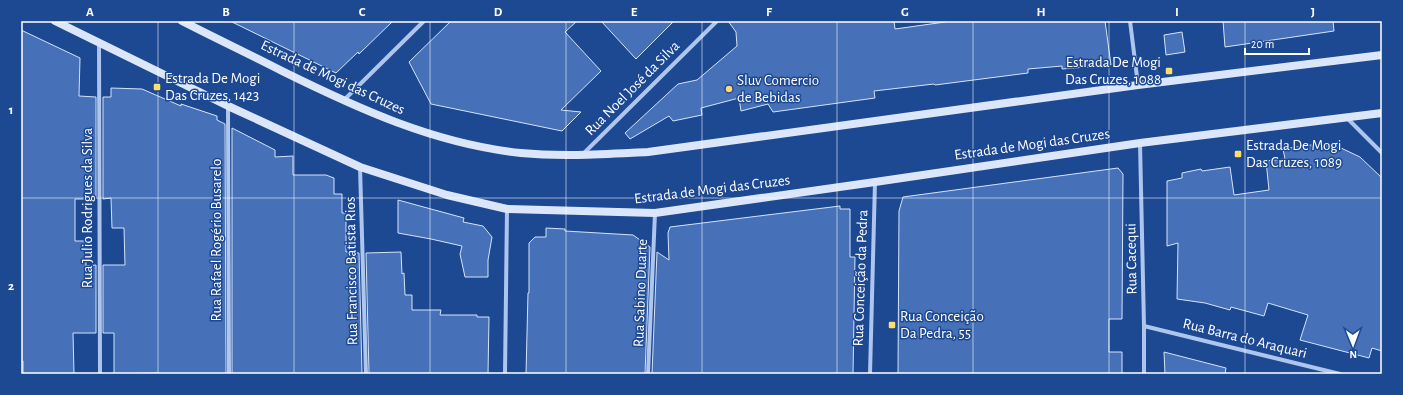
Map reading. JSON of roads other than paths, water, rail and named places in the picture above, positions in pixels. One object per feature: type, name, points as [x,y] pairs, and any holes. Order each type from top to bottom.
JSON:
[{"type":"main road","name":"Estrada de Mogi das Cruzes","points":[[55,21],[228,106],[360,167],[447,195],[507,209],[655,213],[1140,143],[1382,113]]},
{"type":"main road","name":"Estrada de Mogi das Cruzes","points":[[185,22],[343,101],[403,125],[460,142],[521,153],[582,155],[648,152],[1138,85],[1382,55]]},
{"type":"street","points":[[343,101],[424,21]]},
{"type":"street","name":"Rua Noel José da Silva","points":[[582,155],[717,21]]},
{"type":"street","points":[[1130,21],[1138,85]]},
{"type":"street","name":"Rua Julio Rodrigues da Silva","points":[[99,42],[100,374]]},
{"type":"street","name":"Rua Rafael Rogério Busarelo","points":[[228,106],[229,374]]},
{"type":"street","points":[[1346,117],[1382,153]]},
{"type":"street","name":"Rua Cacequi","points":[[1140,143],[1144,374]]},
{"type":"street","name":"Rua Francisco Batista Rios","points":[[360,167],[366,374]]},
{"type":"street","name":"Rua Conceição da Pedra","points":[[870,374],[875,182]]},
{"type":"street","points":[[505,374],[507,209]]},
{"type":"street","name":"Rua Sabino Duarte","points":[[648,374],[655,213]]},
{"type":"street","name":"Rua Barra do Araquari","points":[[1144,326],[1340,374]]},
{"type":"place","name":"Estrada De Mogi Das Cruzes, 1088","points":[[1169,71]]},
{"type":"place","name":"Estrada De Mogi Das Cruzes, 1423","points":[[157,87]]},
{"type":"place","name":"Sluv Comercio de Bebidas","points":[[729,89]]},
{"type":"place","name":"Estrada De Mogi Das Cruzes, 1089","points":[[1238,154]]},
{"type":"place","name":"Rua Conceição Da Pedra, 55","points":[[892,325]]}]
